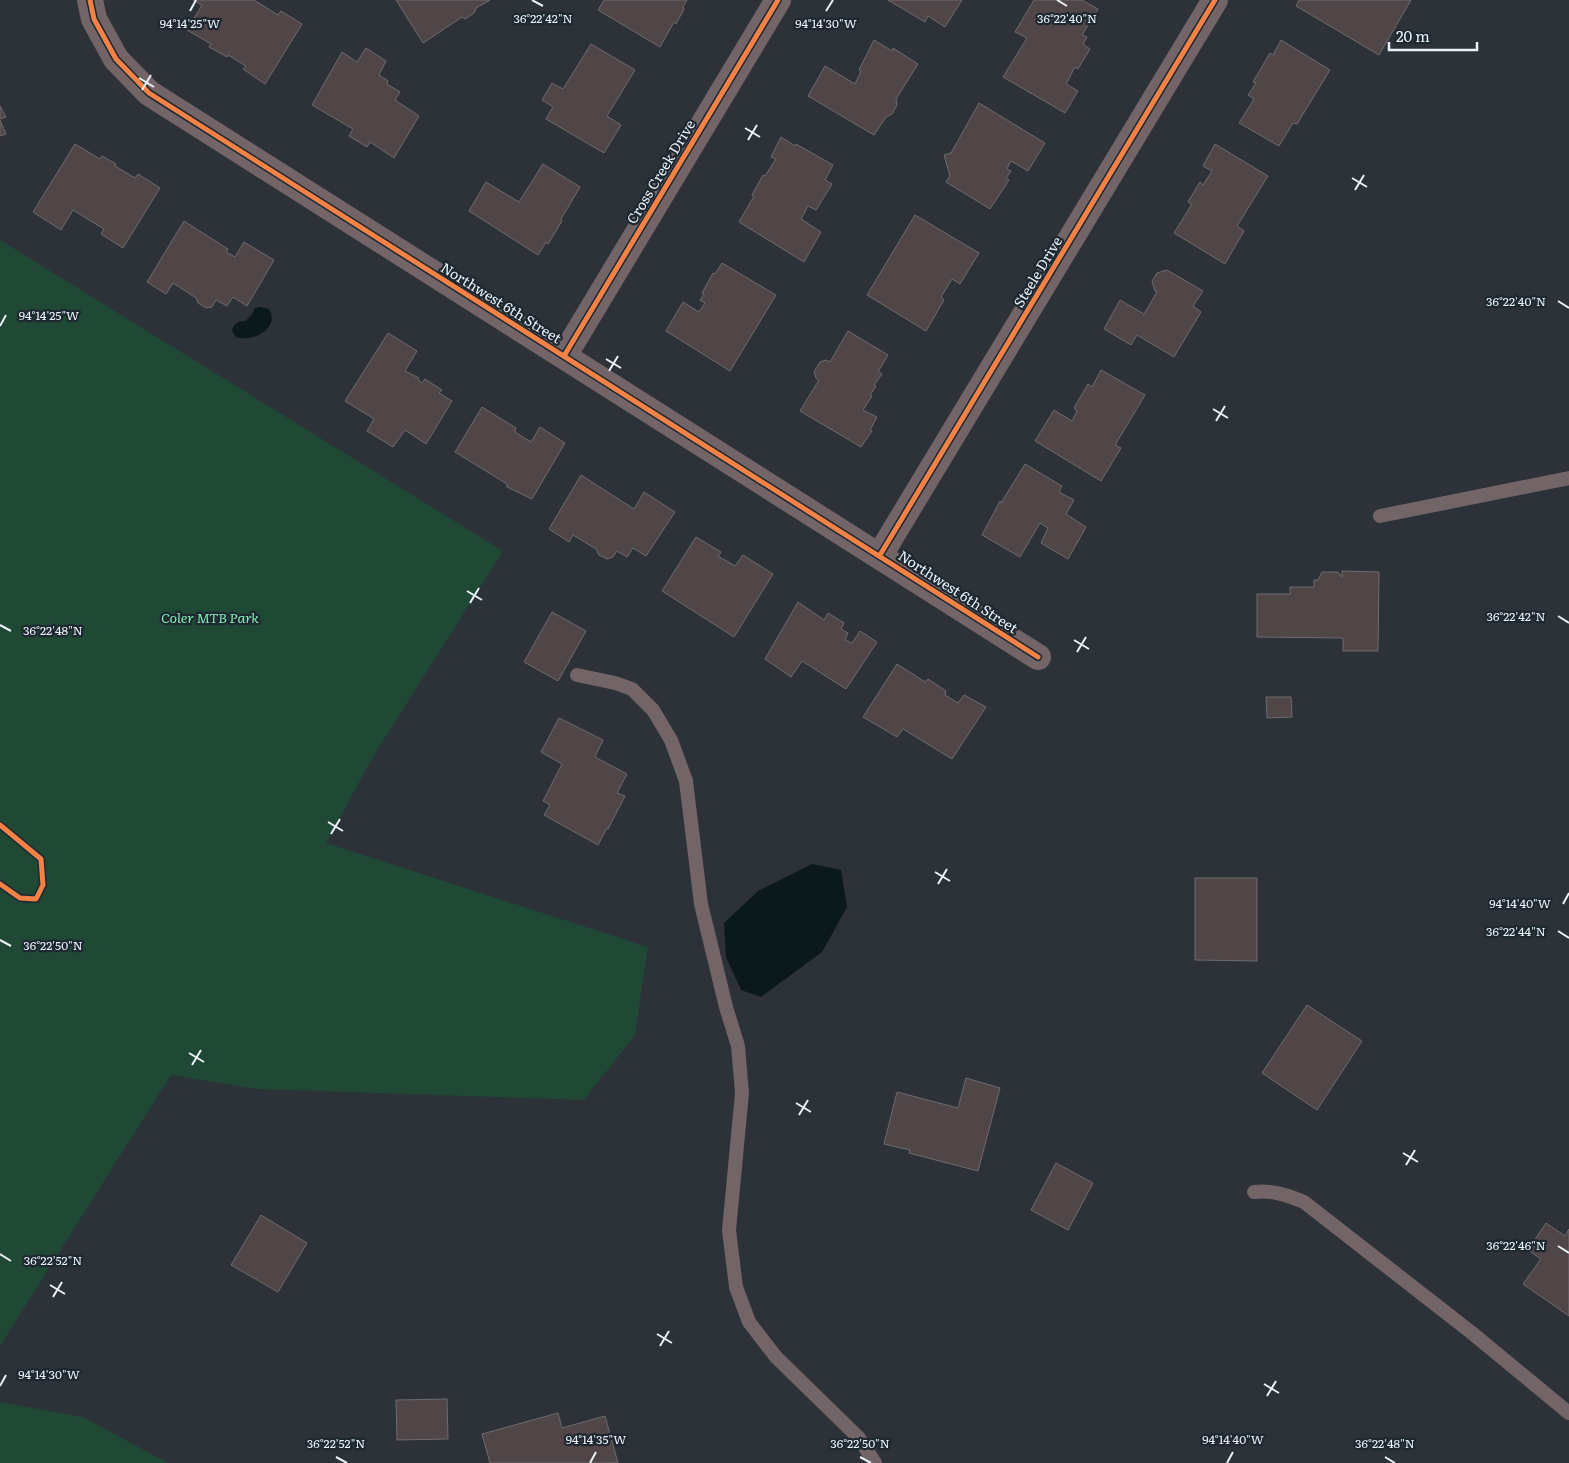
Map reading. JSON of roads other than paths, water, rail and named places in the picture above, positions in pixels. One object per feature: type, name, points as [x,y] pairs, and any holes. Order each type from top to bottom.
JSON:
[{"type":"street","name":"Northwest 6th Street","points":[[90,0],[94,19],[116,59],[149,93],[1038,657]]},
{"type":"street","name":"Cross Creek Drive","points":[[564,356],[778,0]]},
{"type":"street","name":"Steele Drive","points":[[880,555],[1215,0]]},
{"type":"lane","points":[[1380,516],[1569,478]]},
{"type":"lane","points":[[577,675],[615,682],[632,688],[653,710],[671,740],[686,781],[701,904],[726,1007],[738,1046],[742,1093],[729,1230],[736,1287],[748,1322],[776,1357],[859,1438],[875,1463]]},
{"type":"lane","points":[[1254,1192],[1267,1190],[1304,1202],[1472,1333],[1569,1413]]},
{"type":"park label","name":"Coler MTB Park","points":[[210,618]]}]
